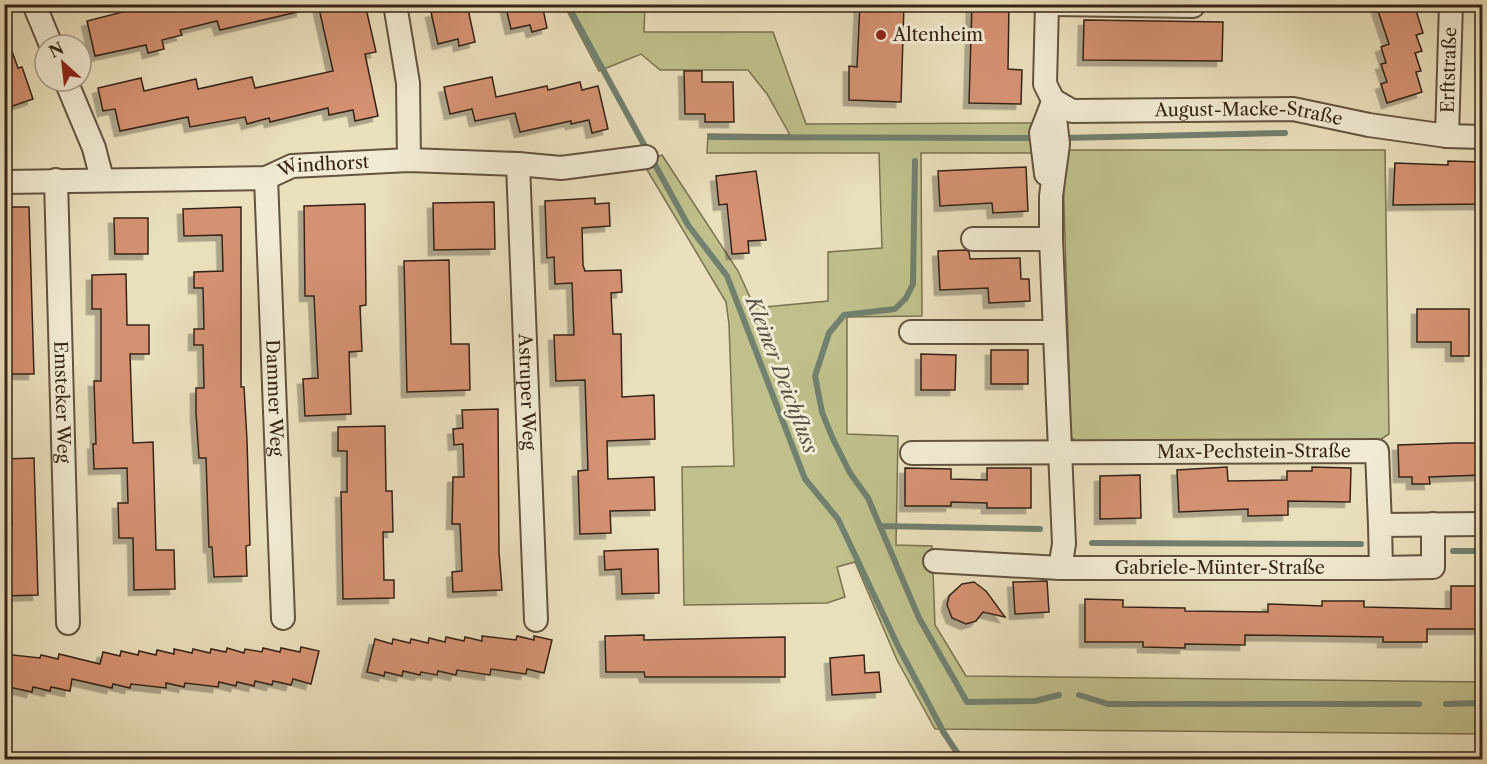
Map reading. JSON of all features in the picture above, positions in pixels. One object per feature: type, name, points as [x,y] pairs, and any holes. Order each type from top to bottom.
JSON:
[{"type":"street","points":[[34,4],[46,33]]},
{"type":"street","points":[[395,4],[408,83],[409,160]]},
{"type":"street","points":[[1047,4],[1044,84],[1053,100],[1058,144],[1051,196],[1051,238],[1058,452],[1064,544],[1060,568]]},
{"type":"street","points":[[1054,4],[1193,6]]},
{"type":"street","name":"Erftstraße","points":[[1447,136],[1451,4]]},
{"type":"street","points":[[71,93],[94,148],[102,179]]},
{"type":"street","name":"August-Macke-Straße","points":[[1053,100],[1072,111],[1293,109],[1369,125],[1447,136],[1482,137]]},
{"type":"street","name":"Windhorst","points":[[4,182],[266,178],[292,166],[409,160],[561,168],[646,157]]},
{"type":"street","name":"Astruper Weg","points":[[518,164],[536,620]]},
{"type":"street","name":"Dammer Weg","points":[[266,178],[283,618]]},
{"type":"street","name":"Emsteker Weg","points":[[56,180],[68,623]]},
{"type":"street","points":[[973,239],[1051,238]]},
{"type":"street","points":[[911,332],[1054,332]]},
{"type":"street","points":[[912,453],[1058,452]]},
{"type":"street","name":"Max-Pechstein-Straße","points":[[1058,452],[1377,452],[1380,525]]},
{"type":"street","name":"Gabriele-Münter-Straße","points":[[935,561],[1060,568],[1433,567],[1433,524]]},
{"type":"street","points":[[1381,568],[1380,525],[1482,524]]},
{"type":"green space","points":[[564,5],[645,5],[644,32],[773,32],[806,124],[1033,123],[1034,153],[921,153],[922,316],[847,317],[847,434],[898,436],[896,545],[932,546],[935,625],[966,676],[1482,682],[1482,734],[935,729],[897,660],[855,562],[837,567],[845,597],[827,603],[684,605],[682,467],[734,466],[729,324],[726,302],[643,163],[662,155],[738,271],[755,308],[828,301],[828,252],[882,248],[879,153],[707,153],[708,134],[790,135],[767,94],[748,70],[660,70],[641,54],[599,71]]},
{"type":"green space","points":[[1065,150],[1385,150],[1389,434],[1372,445],[1080,444],[1071,437],[1063,172]]},
{"type":"green space","points":[[1277,756],[1482,758],[1482,759],[1277,760]]},
{"type":"building","points":[[154,4],[301,4],[302,11],[220,30],[217,21],[180,30],[182,35],[162,40],[164,49],[148,53],[146,45],[95,56],[93,33],[90,33],[87,21]]},
{"type":"building","points":[[318,4],[365,4],[376,52],[365,54],[378,116],[355,121],[353,110],[329,115],[328,108],[270,122],[269,118],[247,124],[245,117],[190,127],[188,117],[120,131],[115,109],[103,111],[98,88],[141,78],[144,91],[196,79],[198,89],[252,77],[255,88],[333,71]]},
{"type":"building","points":[[467,4],[475,42],[459,46],[458,39],[438,44],[431,12]]},
{"type":"building","points":[[505,4],[542,4],[547,28],[532,32],[530,25],[511,29]]},
{"type":"building","name":"Altenheim","points":[[860,4],[904,4],[901,102],[849,100],[849,66],[857,67]]},
{"type":"building","name":"Altenheim","points":[[972,4],[1009,4],[1008,69],[1022,70],[1021,104],[969,103]]},
{"type":"building","points":[[1388,4],[1414,4],[1423,33],[1416,35],[1422,51],[1415,53],[1421,71],[1416,72],[1422,92],[1387,103],[1381,84],[1387,82],[1381,64],[1386,63],[1381,47],[1389,44],[1377,8]]},
{"type":"building","points":[[1084,20],[1223,22],[1222,61],[1083,60]]},
{"type":"building","points":[[6,35],[18,68],[22,67],[33,99],[4,109]]},
{"type":"building","points":[[684,71],[702,71],[702,82],[733,82],[734,122],[705,122],[705,114],[685,114]]},
{"type":"building","points":[[492,77],[496,97],[547,86],[548,90],[580,82],[582,90],[598,86],[608,129],[592,133],[589,120],[571,124],[571,121],[520,132],[515,113],[475,121],[472,109],[450,114],[444,87]]},
{"type":"building","points":[[1448,161],[1482,162],[1482,204],[1393,205],[1395,163],[1448,165]]},
{"type":"building","points":[[1026,167],[1028,211],[993,213],[992,203],[940,206],[938,171]]},
{"type":"building","points":[[756,171],[766,240],[748,241],[749,253],[732,254],[727,204],[719,205],[716,176]]},
{"type":"building","points":[[595,198],[595,204],[609,203],[610,226],[582,228],[583,265],[585,271],[621,270],[622,292],[611,293],[613,334],[621,334],[622,397],[654,395],[655,439],[607,441],[608,479],[654,477],[655,510],[610,511],[611,533],[580,534],[578,471],[588,470],[585,380],[556,381],[554,335],[574,335],[572,283],[555,284],[554,257],[547,258],[545,201]]},
{"type":"building","points":[[494,202],[495,249],[434,250],[433,203]]},
{"type":"building","points":[[365,204],[366,305],[360,306],[362,351],[349,352],[351,414],[305,416],[303,379],[318,378],[314,296],[305,296],[304,206]]},
{"type":"building","points":[[4,207],[29,207],[34,374],[4,374]]},
{"type":"building","points":[[241,207],[241,387],[244,387],[250,545],[246,546],[247,576],[214,577],[212,547],[209,547],[206,458],[199,458],[196,413],[196,388],[204,388],[203,345],[194,345],[194,329],[204,329],[203,288],[194,288],[194,272],[223,271],[222,235],[184,236],[183,209]]},
{"type":"building","points":[[114,218],[148,218],[148,254],[115,254]]},
{"type":"building","points":[[966,250],[969,252],[970,259],[1020,258],[1021,279],[1029,279],[1030,301],[989,303],[988,288],[940,290],[938,251]]},
{"type":"building","points":[[449,260],[451,344],[469,344],[470,390],[407,392],[404,261]]},
{"type":"building","points":[[126,274],[127,325],[149,325],[149,354],[130,354],[133,443],[153,442],[156,550],[174,550],[175,589],[134,590],[133,538],[119,538],[118,503],[128,503],[127,468],[94,469],[93,444],[96,444],[94,381],[101,381],[101,309],[92,309],[92,275]]},
{"type":"building","points":[[1417,309],[1469,309],[1469,356],[1451,356],[1451,342],[1417,342]]},
{"type":"building","points":[[991,350],[1028,350],[1028,384],[991,384]]},
{"type":"building","points":[[921,354],[956,355],[955,390],[921,390]]},
{"type":"building","points":[[498,409],[499,552],[502,590],[453,592],[452,572],[462,571],[460,524],[452,524],[453,477],[464,477],[463,444],[454,445],[453,429],[463,428],[462,410]]},
{"type":"building","points":[[385,426],[386,491],[392,491],[393,532],[383,532],[384,580],[394,580],[394,598],[343,599],[341,492],[347,492],[347,451],[338,451],[338,427]]},
{"type":"building","points":[[1482,443],[1482,475],[1429,477],[1430,484],[1412,484],[1412,477],[1399,477],[1398,445]]},
{"type":"building","points":[[34,458],[38,595],[4,596],[4,526],[12,525],[10,485],[4,485],[4,459]]},
{"type":"building","points":[[1227,467],[1228,481],[1287,480],[1287,471],[1312,471],[1312,467],[1351,468],[1350,502],[1288,501],[1288,515],[1248,516],[1248,509],[1179,512],[1177,470]]},
{"type":"building","points":[[905,468],[951,469],[951,479],[987,480],[987,468],[1031,468],[1031,508],[987,508],[987,503],[951,502],[951,506],[905,506]]},
{"type":"building","points":[[1140,475],[1141,518],[1100,519],[1100,476]]},
{"type":"building","points":[[658,549],[659,593],[622,594],[621,569],[605,570],[604,551]]},
{"type":"building","points":[[1047,581],[1049,612],[1015,614],[1013,582]]},
{"type":"building","points":[[974,582],[986,591],[1005,617],[983,612],[976,621],[966,624],[952,618],[947,605],[949,596],[962,584]]},
{"type":"building","points":[[1451,586],[1482,586],[1482,629],[1427,629],[1427,642],[1383,642],[1383,637],[1245,635],[1245,645],[1185,644],[1185,648],[1143,647],[1143,642],[1085,642],[1085,599],[1123,600],[1123,607],[1185,608],[1185,611],[1268,612],[1268,604],[1322,606],[1322,601],[1364,601],[1364,607],[1451,609]]},
{"type":"building","points":[[644,635],[644,640],[785,637],[785,677],[645,677],[644,672],[606,672],[605,636]]},
{"type":"building","points":[[482,636],[516,640],[517,636],[534,640],[534,636],[552,640],[544,673],[527,669],[526,674],[491,669],[490,675],[457,670],[456,675],[438,671],[437,675],[421,672],[420,675],[403,671],[402,676],[385,672],[384,676],[367,672],[375,639],[392,644],[393,639],[410,643],[411,639],[428,643],[429,638],[445,642],[446,637],[464,641],[465,637],[482,641]]},
{"type":"building","points":[[301,647],[319,651],[311,684],[293,679],[291,685],[273,681],[272,685],[255,681],[254,686],[237,682],[236,686],[219,682],[218,687],[185,683],[184,687],[166,683],[166,688],[131,684],[130,688],[113,684],[112,688],[72,679],[70,691],[51,687],[50,691],[33,687],[32,692],[4,686],[4,654],[40,658],[41,655],[58,659],[59,654],[100,664],[103,652],[120,656],[121,651],[138,655],[139,651],[156,655],[157,650],[174,654],[174,649],[192,653],[193,649],[210,653],[211,649],[226,652],[227,648],[244,653],[245,649],[262,652],[263,648],[280,652],[281,648],[300,652]]},
{"type":"building","points":[[864,655],[865,673],[879,672],[881,692],[832,695],[830,658]]},
{"type":"waterway","name":"Kleiner Deichfluss","points":[[567,4],[688,225],[727,276],[805,479],[838,519],[899,648],[944,733],[962,760]]},
{"type":"waterway","points":[[1064,138],[1285,133]]},
{"type":"waterway","points":[[711,137],[1030,138]]},
{"type":"waterway","points":[[915,161],[913,284],[906,298],[895,309],[844,315],[829,333],[815,376],[822,412],[850,473],[868,498],[919,618],[967,702],[1035,701],[1059,695]]},
{"type":"waterway","points":[[880,526],[1040,529]]},
{"type":"waterway","points":[[1092,543],[1361,544]]},
{"type":"waterway","points":[[1453,551],[1482,551]]},
{"type":"waterway","points":[[1079,695],[1108,704],[1419,704]]},
{"type":"waterway","points":[[1446,704],[1482,703]]},
{"type":"place","name":"Altenheim","points":[[881,35]]}]
